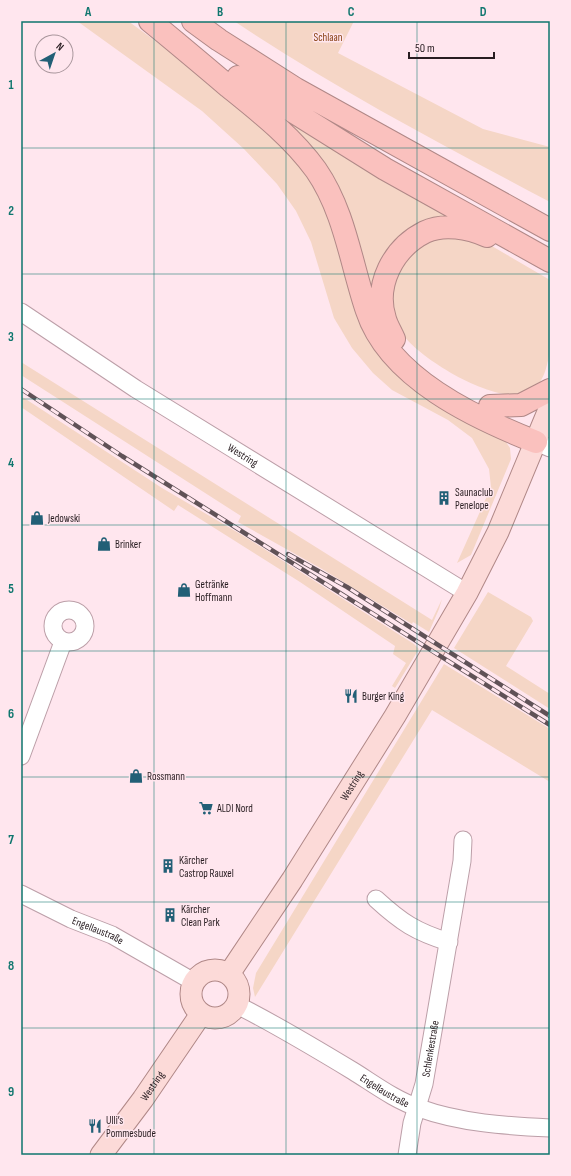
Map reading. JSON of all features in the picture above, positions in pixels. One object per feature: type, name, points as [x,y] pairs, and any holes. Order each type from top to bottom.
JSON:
[{"type":"highway","points":[[150,21],[276,124],[316,170],[336,210],[370,318],[385,346],[395,359],[422,382],[443,396],[507,430],[544,437]]},
{"type":"highway","points":[[154,21],[265,95],[372,160],[543,257]]},
{"type":"highway","points":[[193,21],[219,40],[296,88],[550,230]]},
{"type":"highway","points":[[543,257],[510,247],[486,235],[462,228],[442,228],[426,232],[410,243],[391,264],[385,277],[382,303],[385,319],[395,340],[413,359],[431,372],[544,437]]},
{"type":"highway","points":[[490,406],[521,405],[550,390]]},
{"type":"main road","name":"Westring","points":[[229,974],[294,876],[395,716],[467,593],[544,437],[550,407]]},
{"type":"main road","points":[[214,970],[229,974],[238,985],[240,992],[237,1005],[232,1013],[219,1018],[201,1014],[192,1002],[191,991],[194,982],[205,972],[214,970]]},
{"type":"main road","name":"Westring","points":[[101,1155],[129,1119],[201,1014]]},
{"type":"street","name":"Westring","points":[[21,312],[136,389],[467,593]]},
{"type":"street","points":[[21,756],[64,642]]},
{"type":"street","name":"Schlenkestraße","points":[[407,1155],[412,1123],[424,1084],[462,861],[463,840]]},
{"type":"street","name":"Engellaustraße","points":[[21,894],[71,918],[112,935],[194,982]]},
{"type":"street","points":[[376,899],[408,926],[425,935],[448,942]]},
{"type":"street","name":"Engellaustraße","points":[[237,1005],[321,1052],[400,1100],[417,1108],[435,1114],[508,1126],[550,1128]]},
{"type":"green space","points":[[77,21],[128,21],[242,104],[306,173],[330,219],[361,320],[506,442],[510,448],[511,459],[471,555],[457,563],[491,487],[489,469],[472,438],[448,420],[392,390],[373,373],[352,348],[334,318],[311,242],[296,211],[277,184],[244,149],[202,111]]},
{"type":"green space","name":"Schlaan","points":[[234,21],[354,21],[338,53],[483,129],[550,147],[550,202],[430,138],[350,93],[272,46]]},
{"type":"green space","points":[[278,115],[455,218],[419,225],[376,304],[358,264]]},
{"type":"green space","points":[[437,236],[485,242],[550,280],[551,338],[549,354],[546,368],[541,380],[534,389],[521,395],[504,394],[484,388],[463,379],[425,356],[411,344],[400,330],[393,314],[390,302],[397,263]]},
{"type":"green space","points":[[21,362],[432,620],[442,599],[429,632],[413,622],[412,624],[322,569],[238,522],[241,516],[21,375]]},
{"type":"green space","points":[[21,396],[162,488],[242,535],[414,644],[419,649],[395,688],[392,686],[406,663],[393,654],[395,646],[300,582],[178,505],[174,511],[21,407]]},
{"type":"green space","points":[[488,592],[531,617],[533,621],[506,666],[550,694],[550,709],[454,648]]},
{"type":"green space","points":[[444,664],[550,729],[550,782],[432,710],[255,997],[253,988],[256,973]]},
{"type":"railway","points":[[21,389],[122,456],[550,725]]},
{"type":"railway","points":[[288,554],[347,587],[550,716]]},
{"type":"place","name":"Saunaclub Penelope","points":[[444,498]]},
{"type":"place","name":"Jedowski","points":[[37,518]]},
{"type":"place","name":"Brinker","points":[[104,544]]},
{"type":"place","name":"Getränke Hoffmann","points":[[184,590]]},
{"type":"place","name":"Burger King","points":[[351,696]]},
{"type":"place","name":"Rossmann","points":[[136,776]]},
{"type":"place","name":"ALDI Nord","points":[[206,808]]},
{"type":"place","name":"Kärcher Castrop Rauxel","points":[[168,866]]},
{"type":"place","name":"Kärcher Clean Park","points":[[170,915]]},
{"type":"place","name":"Ulli’s Pommesbude","points":[[95,1126]]}]
